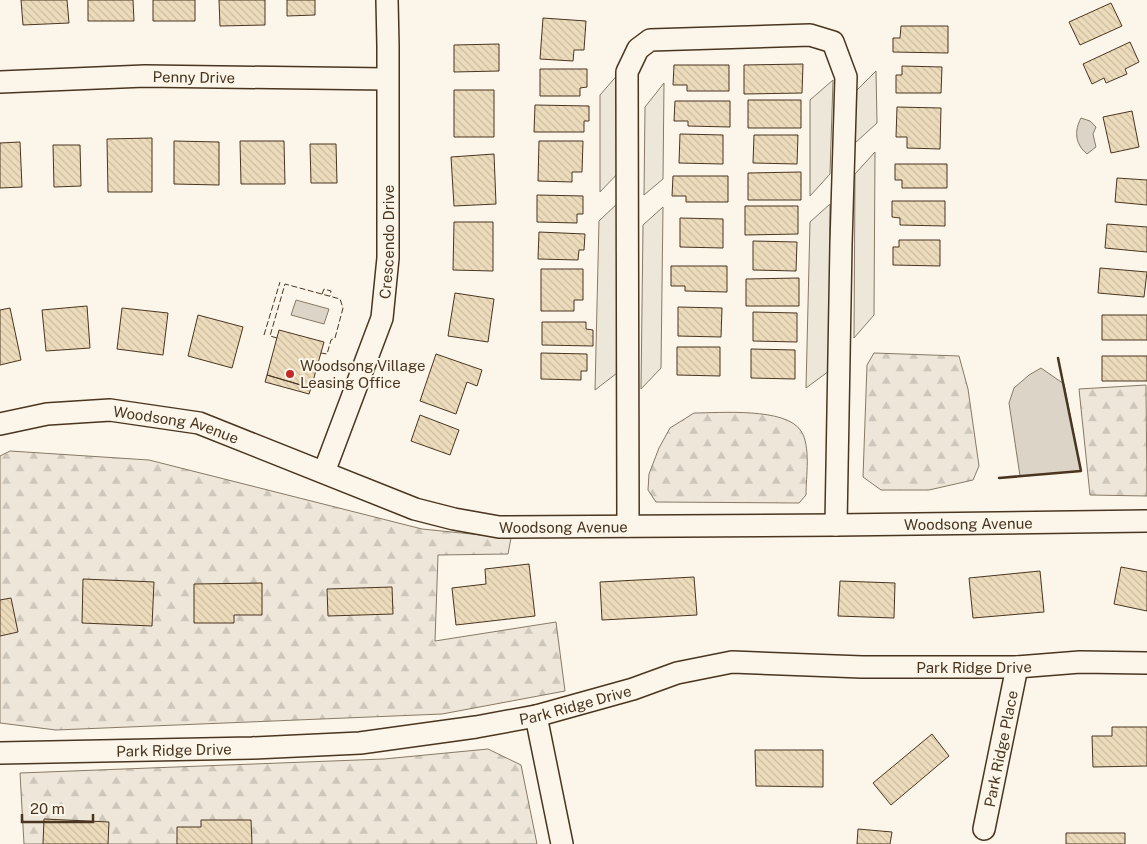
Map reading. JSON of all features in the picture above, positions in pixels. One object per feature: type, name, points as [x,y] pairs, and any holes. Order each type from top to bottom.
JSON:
[{"type":"street","name":"Crescendo Drive","points":[[324,472],[382,318],[388,258],[387,0]]},
{"type":"street","points":[[628,526],[628,72],[638,49],[650,40],[810,35],[833,42],[846,77],[836,525]]},
{"type":"street","name":"Penny Drive","points":[[0,82],[145,76],[387,80]]},
{"type":"street","name":"Woodsong Avenue","points":[[0,424],[47,414],[110,410],[199,423],[415,509],[454,519],[499,527],[1147,521]]},
{"type":"street","name":"Park Ridge Drive","points":[[0,753],[252,748],[360,743],[476,727],[536,716],[633,689],[677,673],[732,662],[832,667],[1017,668],[1080,662],[1147,663]]},
{"type":"street","name":"Park Ridge Place","points":[[984,829],[1017,668]]},
{"type":"street","points":[[536,716],[562,844]]},
{"type":"green space","points":[[874,353],[959,356],[968,389],[979,466],[973,480],[929,490],[881,490],[863,477],[867,365]]},
{"type":"green space","points":[[1146,385],[1147,496],[1090,495],[1079,389]]},
{"type":"green space","points":[[694,413],[751,413],[781,418],[793,423],[801,431],[806,445],[806,495],[799,503],[656,502],[648,490],[649,474],[659,448],[670,428]]},
{"type":"green space","points":[[10,451],[149,460],[422,529],[511,538],[508,554],[438,555],[435,641],[556,622],[565,691],[442,714],[56,730],[0,723],[0,456]]},
{"type":"green space","points":[[488,749],[521,765],[537,844],[24,844],[20,773],[384,759]]},
{"type":"shaded area","points":[[876,71],[877,123],[855,143],[855,92]]},
{"type":"shaded area","points":[[620,72],[620,171],[600,192],[600,95]]},
{"type":"shaded area","points":[[833,80],[830,174],[810,196],[810,100]]},
{"type":"shaded area","points":[[664,83],[663,179],[644,195],[645,107]]},
{"type":"shaded area","points":[[1081,118],[1090,121],[1096,127],[1093,134],[1096,147],[1087,154],[1080,146],[1077,137],[1077,128]]},
{"type":"shaded area","points":[[875,152],[874,315],[854,338],[855,174]]},
{"type":"shaded area","points":[[620,201],[617,373],[595,390],[599,221]]},
{"type":"shaded area","points":[[830,204],[829,371],[806,388],[810,222]]},
{"type":"shaded area","points":[[663,207],[661,368],[641,389],[643,225]]},
{"type":"shaded area","points":[[296,300],[329,309],[324,324],[291,315]]},
{"type":"shaded area","points":[[1041,368],[1064,384],[1081,471],[1020,476],[1009,403],[1014,388],[1029,375]]},
{"type":"building","points":[[21,0],[67,0],[69,23],[23,25]]},
{"type":"building","points":[[88,0],[133,0],[134,21],[88,21]]},
{"type":"building","points":[[153,0],[195,0],[195,21],[153,21]]},
{"type":"building","points":[[219,0],[265,0],[265,25],[220,26]]},
{"type":"building","points":[[287,0],[315,0],[315,15],[287,16]]},
{"type":"building","points":[[1111,3],[1122,26],[1080,45],[1069,22]]},
{"type":"building","points":[[543,18],[586,21],[584,50],[574,50],[573,61],[540,59]]},
{"type":"building","points":[[901,26],[948,26],[948,53],[893,52],[893,38],[900,38]]},
{"type":"building","points":[[1130,42],[1139,62],[1125,69],[1127,74],[1106,83],[1104,78],[1092,84],[1083,64]]},
{"type":"building","points":[[499,44],[499,71],[454,72],[454,45]]},
{"type":"building","points":[[803,64],[802,93],[744,94],[744,65]]},
{"type":"building","points":[[674,65],[729,65],[729,91],[687,91],[687,85],[673,85]]},
{"type":"building","points":[[902,66],[942,67],[941,93],[896,93],[896,75],[902,75]]},
{"type":"building","points":[[540,69],[587,69],[587,87],[580,88],[580,96],[540,96]]},
{"type":"building","points":[[454,90],[494,90],[494,137],[454,137]]},
{"type":"building","points":[[748,100],[801,100],[801,128],[748,128]]},
{"type":"building","points":[[675,101],[730,101],[730,127],[688,126],[688,121],[674,121]]},
{"type":"building","points":[[535,105],[589,106],[589,121],[584,121],[584,132],[534,132]]},
{"type":"building","points":[[897,107],[941,108],[940,149],[907,148],[907,137],[896,137]]},
{"type":"building","points":[[1132,111],[1139,147],[1111,153],[1103,117]]},
{"type":"building","points":[[680,134],[723,135],[723,164],[679,163]]},
{"type":"building","points":[[754,135],[798,135],[797,164],[753,163]]},
{"type":"building","points":[[152,138],[152,192],[108,192],[107,139]]},
{"type":"building","points":[[174,141],[219,142],[219,185],[174,184]]},
{"type":"building","points":[[240,141],[284,141],[285,184],[241,184]]},
{"type":"building","points":[[539,141],[583,141],[582,172],[572,172],[572,182],[538,181]]},
{"type":"building","points":[[20,142],[22,187],[0,188],[0,143]]},
{"type":"building","points":[[310,144],[336,144],[337,183],[311,183]]},
{"type":"building","points":[[53,145],[80,145],[81,186],[54,187]]},
{"type":"building","points":[[494,154],[496,204],[454,206],[451,157]]},
{"type":"building","points":[[895,164],[947,164],[947,188],[902,188],[902,180],[895,180]]},
{"type":"building","points":[[801,172],[801,200],[748,200],[748,173]]},
{"type":"building","points":[[673,176],[728,176],[728,202],[686,202],[686,196],[672,196]]},
{"type":"building","points":[[1117,178],[1147,180],[1147,205],[1115,202]]},
{"type":"building","points":[[537,195],[583,196],[583,214],[577,214],[577,223],[537,222]]},
{"type":"building","points":[[892,201],[945,201],[945,226],[900,225],[900,218],[892,217]]},
{"type":"building","points":[[745,206],[798,206],[798,234],[745,235]]},
{"type":"building","points":[[680,218],[723,219],[723,248],[680,247]]},
{"type":"building","points":[[454,222],[493,222],[493,271],[453,270]]},
{"type":"building","points":[[1107,224],[1147,227],[1147,252],[1105,248]]},
{"type":"building","points":[[539,232],[585,234],[584,250],[579,250],[578,260],[538,259]]},
{"type":"building","points":[[899,240],[940,240],[940,266],[893,265],[893,247],[899,247]]},
{"type":"building","points":[[753,241],[797,242],[796,271],[753,270]]},
{"type":"building","points":[[671,266],[727,266],[727,292],[685,291],[685,286],[671,286]]},
{"type":"building","points":[[1100,268],[1147,272],[1144,297],[1098,293]]},
{"type":"building","points":[[541,269],[583,269],[583,300],[574,300],[574,311],[541,311]]},
{"type":"building","points":[[799,278],[799,306],[746,306],[746,279]]},
{"type":"building","points":[[455,293],[494,299],[488,342],[448,336]]},
{"type":"building","points":[[87,306],[90,348],[46,351],[42,310]]},
{"type":"building","points":[[678,307],[722,308],[721,337],[678,336]]},
{"type":"building","points":[[10,308],[21,360],[0,365],[0,310]]},
{"type":"building","points":[[122,308],[168,313],[163,355],[117,349]]},
{"type":"building","points":[[753,312],[797,313],[797,342],[753,341]]},
{"type":"building","points":[[198,315],[243,327],[232,368],[188,356]]},
{"type":"building","points":[[1102,315],[1147,315],[1147,340],[1102,340]]},
{"type":"building","points":[[542,322],[586,322],[586,329],[593,330],[593,346],[542,345]]},
{"type":"building","points":[[279,330],[324,342],[311,388],[267,375]]},
{"type":"building","points":[[677,347],[720,347],[720,376],[677,375]]},
{"type":"building","points":[[751,349],[795,350],[795,379],[751,378]]},
{"type":"building","points":[[541,353],[587,354],[587,371],[581,371],[581,380],[541,379]]},
{"type":"building","points":[[436,354],[482,370],[477,386],[467,382],[456,414],[420,401]]},
{"type":"building","points":[[1102,356],[1147,356],[1147,381],[1102,381]]},
{"type":"building","points":[[267,375],[311,388],[309,394],[265,382]]},
{"type":"building","points":[[420,415],[459,430],[450,455],[411,441]]},
{"type":"building","points":[[529,564],[535,616],[456,625],[452,588],[486,584],[485,569]]},
{"type":"building","points":[[1121,567],[1147,572],[1147,611],[1114,604]]},
{"type":"building","points":[[1040,571],[1044,612],[973,618],[969,578]]},
{"type":"building","points":[[694,577],[697,615],[602,620],[600,582]]},
{"type":"building","points":[[83,579],[154,582],[152,626],[82,623]]},
{"type":"building","points":[[840,581],[895,583],[894,618],[838,616]]},
{"type":"building","points":[[262,583],[262,615],[234,615],[234,623],[194,623],[194,584]]},
{"type":"building","points":[[392,587],[393,614],[328,616],[327,589]]},
{"type":"building","points":[[11,598],[18,632],[0,636],[0,600]]},
{"type":"building","points":[[1112,727],[1147,727],[1147,766],[1093,767],[1092,736],[1112,736]]},
{"type":"building","points":[[932,734],[949,756],[891,805],[873,783]]},
{"type":"building","points":[[755,750],[823,750],[823,787],[756,786]]},
{"type":"building","points":[[44,819],[109,822],[108,844],[43,844]]},
{"type":"building","points":[[201,820],[251,820],[252,844],[177,844],[177,827],[201,827]]},
{"type":"building","points":[[858,829],[892,832],[890,844],[857,844]]},
{"type":"building","points":[[1066,833],[1125,833],[1125,844],[1066,844]]},
{"type":"fence","points":[[264,335],[280,282]]},
{"type":"fence","points":[[277,338],[270,336],[285,284],[340,299],[343,308],[335,338],[331,340],[327,354],[321,353]]},
{"type":"fence","points":[[322,294],[324,289],[331,291],[330,296]]},
{"type":"wall","points":[[999,478],[1081,471],[1058,358]]},
{"type":"place","name":"Woodsong Village Leasing Office","points":[[290,374]]}]
